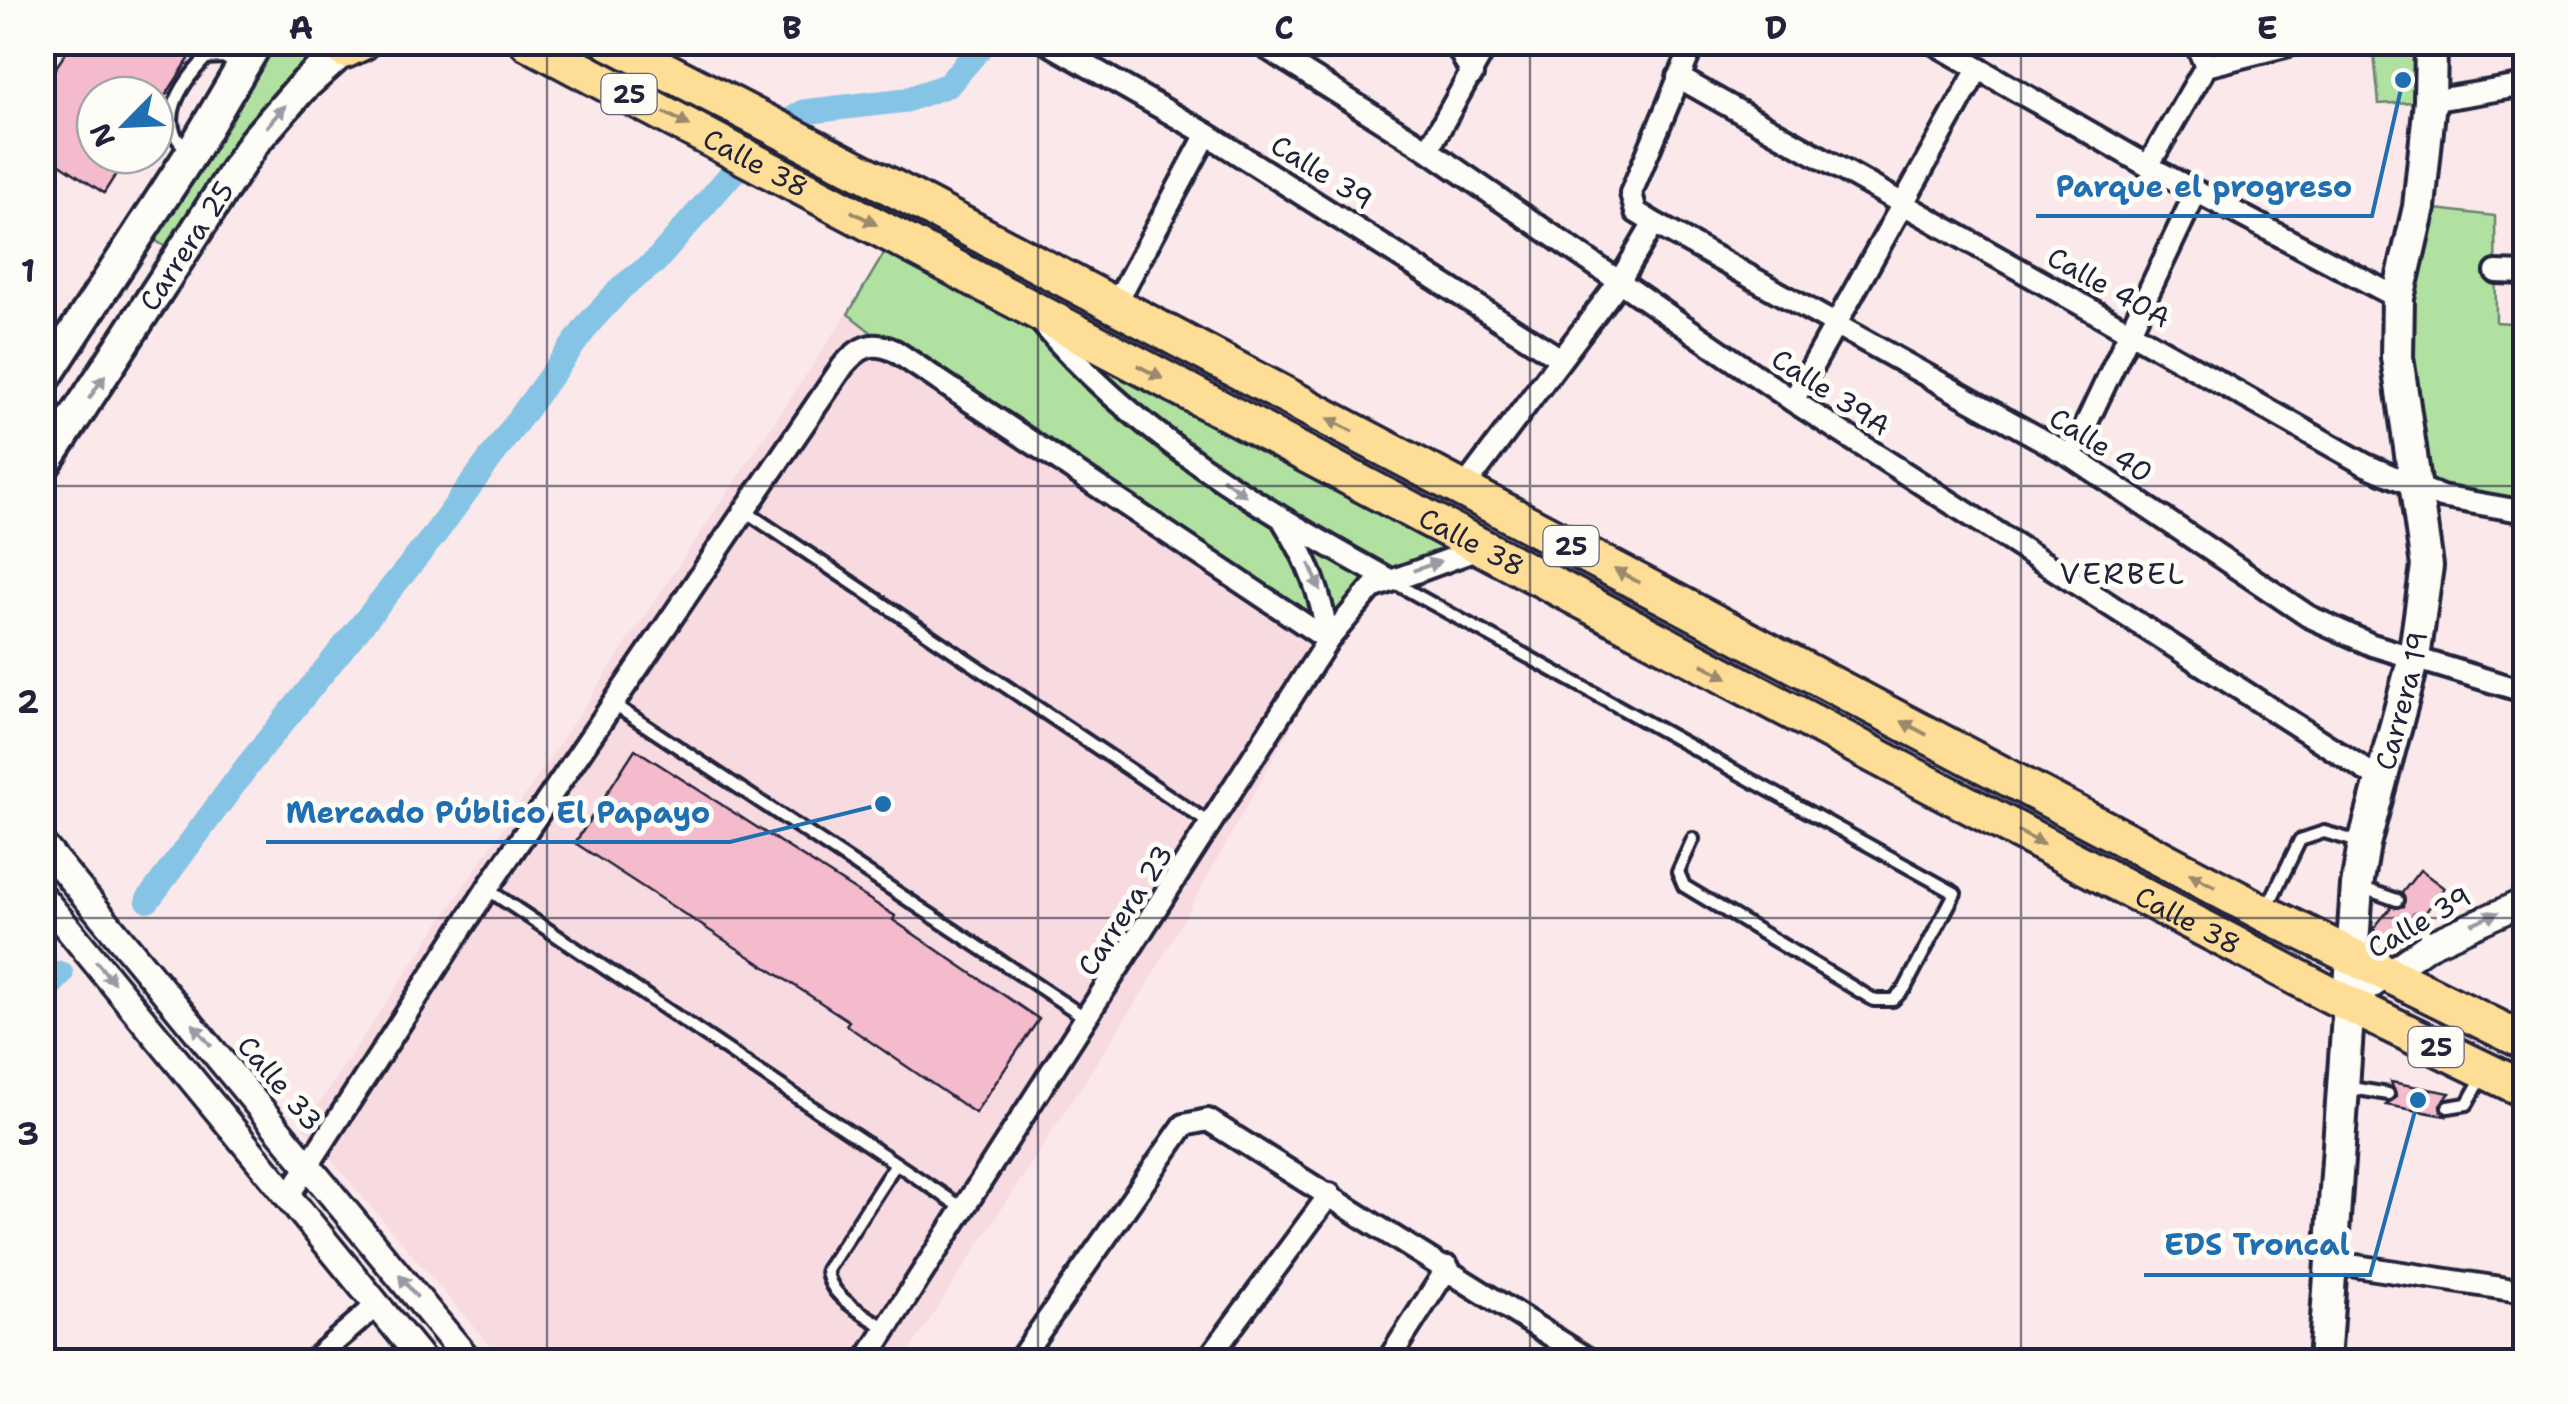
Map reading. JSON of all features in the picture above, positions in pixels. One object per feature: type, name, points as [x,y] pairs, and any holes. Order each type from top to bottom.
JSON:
[{"type":"highway","name":"Calle 38","points":[[528,42],[2346,1003],[2526,1090]]},
{"type":"highway","name":"Calle 38","points":[[610,42],[2264,913],[2526,1042]]},
{"type":"main road","name":"Carrera 19","points":[[2324,1362],[2357,886],[2380,780],[2414,658],[2428,566],[2400,396],[2398,298],[2419,207],[2430,101],[2431,42]]},
{"type":"main road","name":"Carrera 25","points":[[42,468],[254,142],[302,86],[350,44]]},
{"type":"main road","name":"Carrera 25","points":[[42,382],[192,152],[251,50]]},
{"type":"street","name":"Calle 39","points":[[1046,42],[1208,134],[1561,360]]},
{"type":"street","name":"Calle 39A","points":[[1257,42],[1428,150],[1793,401],[2380,780]]},
{"type":"street","points":[[1455,42],[1472,75]]},
{"type":"street","points":[[1428,150],[1488,42]]},
{"type":"street","points":[[1462,488],[1619,282],[1654,224],[1636,212],[1631,193],[1694,42]]},
{"type":"street","points":[[1932,42],[2148,166],[2398,298]]},
{"type":"street","points":[[2195,42],[2206,66]]},
{"type":"street","points":[[2148,166],[2206,66],[2301,42]]},
{"type":"street","points":[[1793,401],[1978,69]]},
{"type":"street","name":"Calle 40A","points":[[1678,78],[2366,465],[2417,488],[2526,512]]},
{"type":"street","points":[[2430,101],[2526,84]]},
{"type":"street","points":[[1114,307],[1208,134]]},
{"type":"street","points":[[2071,456],[2196,192]]},
{"type":"street","name":"Calle 40","points":[[1654,224],[2071,456],[2308,616],[2341,634],[2526,692]]},
{"type":"street","points":[[2496,272],[2526,273]]},
{"type":"street","points":[[1030,309],[1075,363],[1134,414],[1284,521],[1388,580]]},
{"type":"street","points":[[289,1195],[612,704],[842,366],[866,346],[880,344],[896,351],[1328,640]]},
{"type":"street","points":[[1284,521],[1312,568],[1328,640]]},
{"type":"street","name":"Carrera 23","points":[[865,1362],[1328,640],[1360,600],[1388,580],[1481,548]]},
{"type":"street","name":"Calle 33","points":[[42,844],[470,1362]]},
{"type":"street","points":[[42,897],[424,1362]]},
{"type":"street","name":"Calle 39","points":[[2346,1003],[2429,946],[2526,901]]},
{"type":"street","points":[[1018,1362],[1184,1125],[1208,1120],[1448,1267],[1585,1359]]},
{"type":"street","points":[[1206,1362],[1330,1194]]},
{"type":"street","points":[[2330,1262],[2407,1270],[2526,1292]]},
{"type":"street","points":[[1387,1362],[1448,1267]]},
{"type":"street","points":[[311,1362],[377,1304]]},
{"type":"lane","points":[[744,510],[1212,825]]},
{"type":"lane","points":[[1388,580],[1955,892],[1905,988],[1894,1000],[1874,1000],[1684,886],[1678,872],[1680,859],[1692,840]]},
{"type":"lane","points":[[612,704],[1088,1019]]},
{"type":"lane","points":[[2264,913],[2300,840],[2324,832],[2364,844]]},
{"type":"lane","points":[[2357,886],[2397,900]]},
{"type":"lane","points":[[487,889],[894,1166],[961,1207]]},
{"type":"lane","points":[[2419,920],[2429,946]]},
{"type":"lane","points":[[2448,1107],[2467,1104],[2486,1071]]},
{"type":"lane","points":[[2342,1087],[2388,1094]]},
{"type":"lane","points":[[886,1328],[839,1296],[828,1284],[827,1270],[894,1166]]},
{"type":"shaded area","points":[[859,296],[1345,629],[1150,980],[903,1361],[503,1361],[303,1127]]},
{"type":"green space","points":[[257,43],[350,43],[302,87],[183,258],[139,230]]},
{"type":"green space","points":[[2373,43],[2431,43],[2430,101],[2379,104]]},
{"type":"green space","points":[[2419,207],[2495,216],[2496,322],[2525,324],[2525,511],[2417,488],[2400,396]]},
{"type":"green space","points":[[895,235],[1481,548],[1388,579],[1328,640],[895,351],[848,314]]},
{"type":"building","points":[[73,42],[200,42],[175,81],[175,75],[75,75],[75,174],[42,152],[42,88]]},
{"type":"building","points":[[77,175],[115,175],[104,193]]},
{"type":"building","points":[[635,749],[895,916],[893,920],[1039,1019],[975,1113],[846,1025],[849,1021],[575,843]]},
{"type":"building","points":[[2420,870],[2444,888],[2424,913],[2413,914],[2413,927],[2396,947],[2373,929],[2391,907],[2403,906],[2402,893]]},
{"type":"building","points":[[2391,1082],[2450,1093],[2440,1105],[2446,1116],[2386,1105],[2396,1096]]},
{"type":"waterway","points":[[148,900],[248,765],[432,538],[590,322],[622,287],[655,262],[760,141],[803,112],[906,100],[948,85],[985,42]]},
{"type":"waterway","points":[[42,994],[61,974]]},
{"type":"place","name":"Parque el progreso","points":[[2403,80]]},
{"type":"place","name":"Mercado Público El Papayo","points":[[883,804]]},
{"type":"place","name":"EDS Troncal","points":[[2418,1100]]},
{"type":"district","name":"VERBEL","points":[[2123,573]]}]
